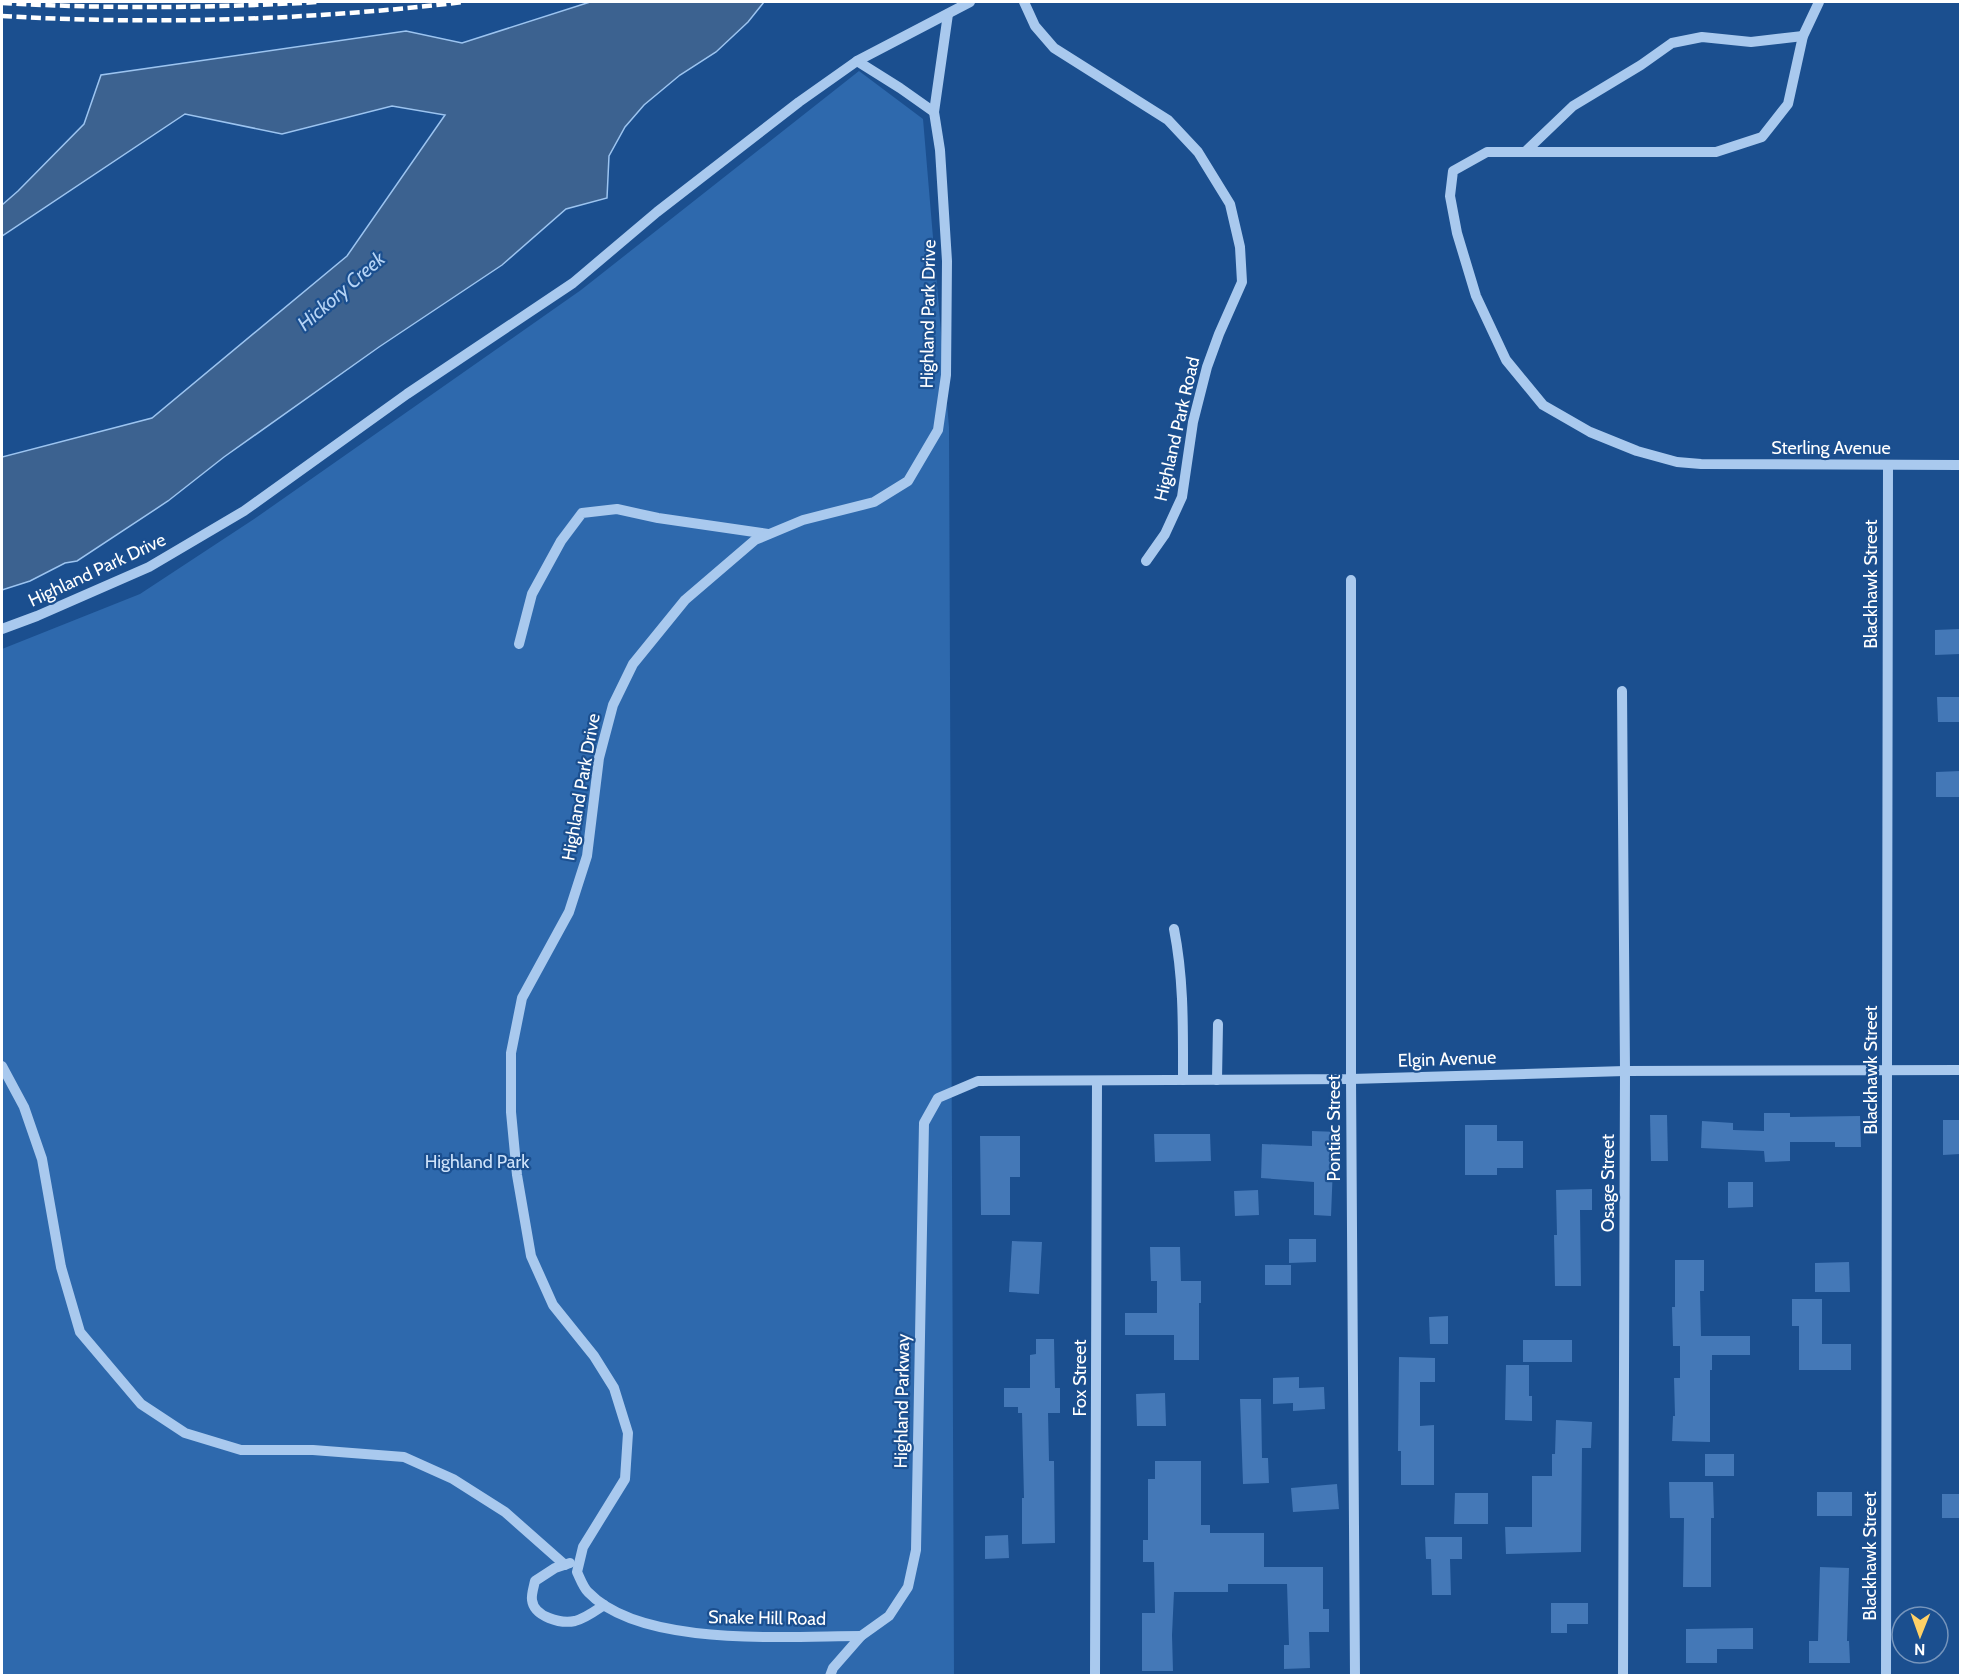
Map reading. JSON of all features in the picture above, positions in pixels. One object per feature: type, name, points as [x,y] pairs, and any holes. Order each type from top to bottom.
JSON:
[{"type":"street","name":"Highland Park Drive","points":[[2,629],[149,567],[244,511],[406,394],[573,283],[657,212],[857,61],[970,2]]},
{"type":"street","name":"Highland Park Road","points":[[1024,2],[1035,26],[1054,48],[1168,120],[1198,152],[1230,204],[1240,247],[1242,282],[1207,367],[1193,422],[1182,497],[1166,534],[1146,561]]},
{"type":"street","points":[[1526,152],[1716,152],[1762,137],[1788,104],[1803,36],[1819,2]]},
{"type":"street","name":"Highland Park Drive","points":[[583,1547],[625,1479],[628,1433],[614,1388],[594,1356],[553,1305],[531,1256],[517,1175],[511,1112],[511,1053],[522,998],[569,912],[587,856],[599,758],[613,705],[633,664],[685,600],[755,540],[803,520],[874,502],[908,482],[938,430],[946,375],[947,261],[940,150],[934,112],[948,14]]},
{"type":"street","points":[[1526,152],[1573,106],[1672,43],[1702,37],[1751,42],[1803,36]]},
{"type":"street","points":[[857,61],[934,112]]},
{"type":"street","name":"Sterling Avenue","points":[[1526,152],[1487,152],[1453,171],[1450,196],[1456,233],[1476,296],[1506,360],[1543,405],[1590,432],[1637,451],[1677,462],[1960,465]]},
{"type":"street","name":"Blackhawk Street","points":[[1886,1676],[1888,465]]},
{"type":"street","points":[[519,644],[532,594],[561,541],[582,513],[618,509],[708,526],[768,534]]},
{"type":"street","name":"Pontiac Street","points":[[1351,580],[1351,1078],[1355,1676]]},
{"type":"street","name":"Osage Street","points":[[1622,691],[1625,1071],[1623,1676]]},
{"type":"street","points":[[1174,929],[1182,984],[1183,1080]]},
{"type":"street","points":[[1217,1080],[1218,1024]]},
{"type":"street","points":[[2,1066],[24,1107],[42,1159],[61,1267],[80,1332],[141,1404],[185,1433],[241,1450],[313,1450],[404,1457],[453,1479],[505,1512],[565,1565]]},
{"type":"street","name":"Elgin Avenue","points":[[938,1098],[978,1081],[1047,1079],[1217,1080],[1625,1071],[1960,1070]]},
{"type":"street","name":"Fox Street","points":[[1095,1676],[1097,1081]]},
{"type":"street","name":"Highland Parkway","points":[[830,1676],[833,1668],[861,1636],[889,1616],[908,1587],[916,1550],[924,1123],[938,1098]]},
{"type":"street","name":"Snake Hill Road","points":[[583,1547],[577,1572],[587,1591],[612,1611],[655,1626],[713,1636],[861,1636]]},
{"type":"street","points":[[579,1561],[555,1568],[535,1581],[531,1600],[538,1613],[556,1620],[574,1622],[604,1605]]},
{"type":"green space","name":"Highland Park","points":[[859,71],[923,119],[949,427],[954,1675],[2,1676],[2,649],[140,594],[257,517],[581,290]]},
{"type":"water","name":"Hickory Creek","points":[[590,2],[764,2],[748,22],[716,52],[680,75],[644,105],[625,127],[609,156],[607,198],[566,209],[502,265],[379,347],[224,457],[168,501],[77,561],[65,563],[30,581],[2,590],[2,457],[152,418],[347,256],[445,115],[392,106],[282,134],[185,114],[2,236],[2,205],[84,124],[101,75],[406,31],[462,43]]},
{"type":"building","points":[[1960,629],[1960,654],[1935,655],[1935,630]]},
{"type":"building","points":[[1937,697],[1960,697],[1960,722],[1938,722]]},
{"type":"building","points":[[1960,771],[1960,797],[1936,797],[1936,772]]},
{"type":"building","points":[[1764,1113],[1790,1113],[1790,1117],[1860,1116],[1861,1147],[1835,1147],[1835,1142],[1790,1142],[1790,1161],[1765,1162],[1764,1151],[1701,1148],[1702,1121],[1733,1123],[1733,1130],[1764,1131]]},
{"type":"building","points":[[1650,1115],[1667,1115],[1668,1161],[1651,1161]]},
{"type":"building","points":[[1943,1120],[1960,1120],[1960,1154],[1943,1155]]},
{"type":"building","points":[[1465,1125],[1497,1125],[1497,1141],[1523,1141],[1523,1168],[1497,1168],[1497,1175],[1465,1175]]},
{"type":"building","points":[[1312,1131],[1338,1132],[1336,1166],[1333,1166],[1331,1216],[1314,1215],[1314,1182],[1261,1178],[1262,1144],[1312,1146]]},
{"type":"building","points":[[1154,1134],[1210,1134],[1211,1161],[1155,1162]]},
{"type":"building","points":[[980,1136],[1020,1136],[1020,1177],[1010,1177],[1010,1215],[981,1215]]},
{"type":"building","points":[[1728,1182],[1753,1182],[1753,1207],[1728,1208]]},
{"type":"building","points":[[1592,1189],[1592,1210],[1580,1210],[1581,1286],[1555,1286],[1556,1190]]},
{"type":"building","points":[[1258,1190],[1259,1215],[1235,1216],[1234,1191]]},
{"type":"building","points":[[1289,1239],[1316,1239],[1316,1262],[1289,1263]]},
{"type":"building","points":[[1012,1241],[1042,1242],[1039,1294],[1009,1292]]},
{"type":"building","points":[[1150,1247],[1180,1247],[1181,1281],[1201,1281],[1199,1360],[1174,1360],[1174,1335],[1125,1335],[1125,1313],[1157,1313],[1157,1281],[1151,1281]]},
{"type":"building","points":[[1675,1260],[1704,1260],[1704,1291],[1700,1291],[1701,1336],[1750,1336],[1750,1355],[1712,1355],[1710,1442],[1672,1441],[1673,1416],[1675,1416],[1674,1378],[1680,1378],[1680,1346],[1673,1346],[1672,1307],[1675,1307]]},
{"type":"building","points":[[1849,1262],[1850,1292],[1815,1292],[1815,1263]]},
{"type":"building","points":[[1265,1265],[1291,1265],[1291,1285],[1265,1285]]},
{"type":"building","points":[[1792,1299],[1822,1299],[1822,1344],[1851,1344],[1851,1370],[1799,1370],[1799,1326],[1792,1326]]},
{"type":"building","points":[[1448,1316],[1448,1344],[1430,1344],[1429,1317]]},
{"type":"building","points":[[1036,1339],[1054,1339],[1055,1388],[1060,1388],[1060,1413],[1048,1413],[1049,1461],[1054,1461],[1055,1543],[1022,1544],[1022,1498],[1024,1498],[1022,1413],[1018,1413],[1018,1407],[1004,1407],[1004,1388],[1030,1388],[1030,1355],[1036,1354]]},
{"type":"building","points":[[1523,1340],[1572,1340],[1572,1362],[1523,1362]]},
{"type":"building","points":[[1399,1357],[1435,1358],[1435,1382],[1420,1382],[1420,1426],[1434,1425],[1434,1485],[1401,1485],[1401,1451],[1398,1451]]},
{"type":"building","points":[[1506,1365],[1529,1365],[1532,1421],[1505,1420]]},
{"type":"building","points":[[1299,1377],[1299,1388],[1324,1387],[1325,1409],[1293,1411],[1293,1403],[1273,1404],[1273,1378]]},
{"type":"building","points":[[1165,1393],[1166,1426],[1137,1426],[1136,1394]]},
{"type":"building","points":[[1240,1399],[1261,1399],[1262,1458],[1268,1458],[1269,1483],[1243,1484]]},
{"type":"building","points":[[1556,1420],[1592,1422],[1591,1448],[1582,1448],[1581,1552],[1506,1554],[1505,1527],[1532,1527],[1532,1476],[1552,1476]]},
{"type":"building","points":[[1705,1454],[1734,1454],[1734,1476],[1705,1476]]},
{"type":"building","points":[[1155,1461],[1201,1461],[1201,1525],[1210,1525],[1210,1533],[1264,1533],[1264,1567],[1323,1567],[1323,1609],[1329,1609],[1329,1632],[1309,1632],[1310,1668],[1284,1669],[1284,1645],[1289,1645],[1287,1584],[1228,1584],[1228,1592],[1174,1592],[1173,1671],[1142,1671],[1142,1613],[1155,1613],[1154,1562],[1143,1562],[1143,1540],[1148,1540],[1148,1479],[1155,1479]]},
{"type":"building","points":[[1669,1482],[1713,1482],[1711,1587],[1683,1587],[1684,1518],[1670,1518]]},
{"type":"building","points":[[1337,1484],[1339,1509],[1293,1512],[1291,1488]]},
{"type":"building","points":[[1817,1492],[1852,1492],[1852,1516],[1817,1516]]},
{"type":"building","points":[[1455,1493],[1488,1493],[1488,1524],[1454,1524]]},
{"type":"building","points":[[1942,1494],[1960,1494],[1960,1518],[1942,1518]]},
{"type":"building","points":[[1008,1535],[1009,1558],[985,1559],[985,1536]]},
{"type":"building","points":[[1425,1537],[1462,1537],[1462,1559],[1450,1559],[1451,1595],[1432,1595],[1431,1559],[1426,1559]]},
{"type":"building","points":[[1820,1567],[1849,1568],[1847,1641],[1849,1641],[1850,1663],[1809,1663],[1809,1641],[1818,1641]]},
{"type":"building","points":[[1551,1603],[1588,1603],[1588,1624],[1567,1624],[1567,1633],[1551,1633]]},
{"type":"building","points":[[1753,1628],[1753,1649],[1717,1649],[1717,1663],[1686,1663],[1686,1629]]},
{"type":"railway","points":[[2,3],[160,7],[318,2]]},
{"type":"railway","points":[[2,16],[117,20],[233,19],[349,13],[464,2]]}]
